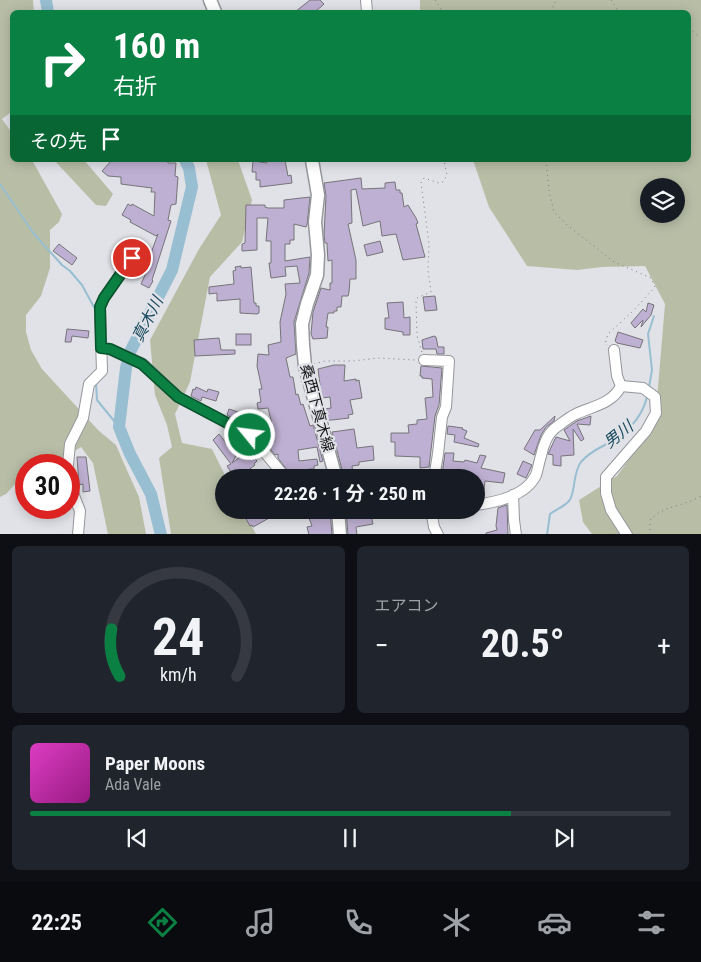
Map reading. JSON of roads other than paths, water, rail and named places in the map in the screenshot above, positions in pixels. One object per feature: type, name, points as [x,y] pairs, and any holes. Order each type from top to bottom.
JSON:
[{"type":"main road","name":"桑西下真木線","points":[[312,162],[318,195],[315,222],[318,255],[317,275],[302,324],[305,366],[334,469]]},
{"type":"main road","points":[[339,519],[340,534]]},
{"type":"street","points":[[69,454],[70,444],[83,418],[89,384],[102,371],[105,349],[100,307],[104,298],[132,258]]},
{"type":"street","points":[[105,349],[142,364],[178,397],[250,435],[278,469]]},
{"type":"street","points":[[614,350],[617,376],[621,386]]},
{"type":"street","points":[[424,360],[449,361],[446,407],[442,417],[436,469]]},
{"type":"street","points":[[485,504],[520,492],[535,476],[544,442],[552,431],[576,414],[607,402],[621,386]]},
{"type":"street","points":[[621,386],[644,388],[656,397],[656,413],[646,431],[606,478],[606,493],[611,510],[628,534]]},
{"type":"street","points":[[513,495],[516,534]]},
{"type":"street","points":[[78,534],[79,519]]},
{"type":"street","points":[[433,519],[438,534]]},
{"type":"waterway","name":"真木川","points":[[46,0],[48,10]]},
{"type":"waterway","name":"真木川","points":[[161,534],[151,494],[130,454],[119,427],[126,368],[130,352],[172,270],[192,187],[189,168],[186,162]]},
{"type":"waterway","points":[[0,184],[34,234],[82,285],[95,309],[96,324]]},
{"type":"waterway","name":"男川","points":[[649,387],[652,370],[648,334],[654,316]]},
{"type":"waterway","points":[[96,383],[97,400],[119,427]]},
{"type":"waterway","name":"男川","points":[[547,534],[550,514],[565,505],[571,498],[576,472],[581,462],[591,453],[625,432],[641,413],[647,397]]}]
